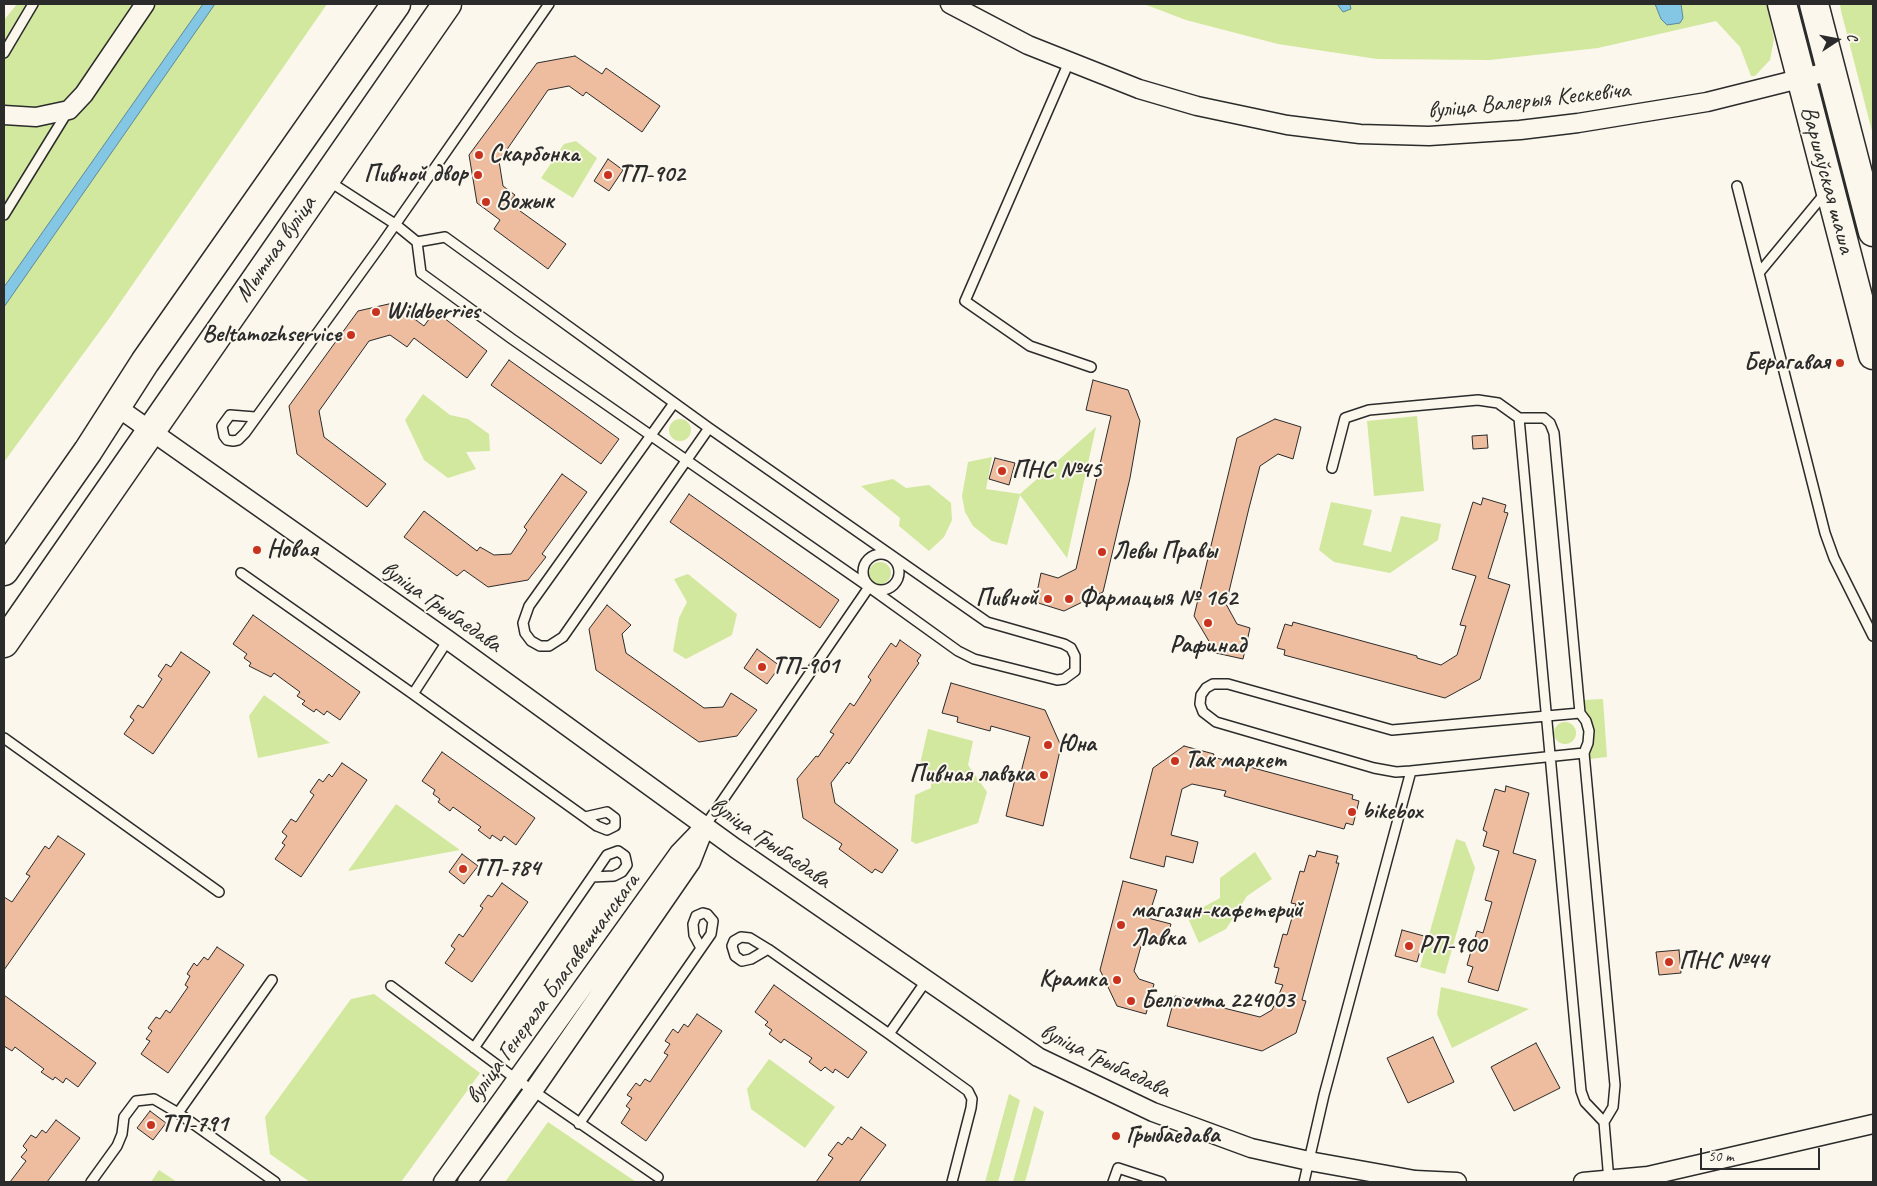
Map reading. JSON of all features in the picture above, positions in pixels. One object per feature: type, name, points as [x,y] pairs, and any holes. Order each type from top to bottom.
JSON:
[{"type":"highway","name":"Мытная вуліца","points":[[4,572],[117,408],[145,362],[396,4]]},
{"type":"highway","name":"Мытная вуліца","points":[[4,643],[447,4]]},
{"type":"highway","name":"Варшаўская шаша","points":[[1782,4],[1873,355]]},
{"type":"highway","name":"Варшаўская шаша","points":[[1814,4],[1873,232]]},
{"type":"street","points":[[4,115],[36,117],[69,110],[84,94],[145,4]]},
{"type":"street","name":"вуліца Валерыя Кескевіча","points":[[950,4],[994,28],[1069,62],[1139,89],[1197,106],[1287,125],[1360,134],[1429,136],[1520,130],[1707,102],[1831,71]]},
{"type":"street","name":"вуліца Грыбаедава","points":[[117,408],[448,640],[705,826],[1038,1057],[1130,1102],[1251,1148],[1309,1161],[1415,1180],[1458,1182]]},
{"type":"street","points":[[467,1182],[533,1091],[691,862],[705,826]]},
{"type":"street","name":"вуліца Генерала Благавешчанскага","points":[[443,1182],[679,853],[705,826]]},
{"type":"street","points":[[1583,1182],[1609,1182],[1648,1176],[1873,1124]]},
{"type":"lane","points":[[4,53],[34,4]]},
{"type":"lane","points":[[255,417],[395,224],[549,4]]},
{"type":"lane","points":[[1069,62],[965,301],[1030,346],[1091,367]]},
{"type":"lane","points":[[4,215],[69,110]]},
{"type":"lane","points":[[326,179],[395,224],[417,242],[421,272],[686,462],[869,587],[958,651],[974,659],[1057,680],[1064,679],[1075,671],[1075,656],[1071,648],[1064,644],[987,622],[709,428],[446,237],[417,242]]},
{"type":"lane","points":[[1737,186],[1824,533],[1834,558],[1873,636]]},
{"type":"lane","points":[[1759,273],[1829,188]]},
{"type":"lane","points":[[1332,468],[1345,418],[1369,410],[1478,400],[1498,403],[1519,418],[1544,418],[1553,428],[1580,713],[1586,721],[1589,731],[1588,743],[1584,753],[1615,1085],[1613,1107],[1604,1122],[1609,1182]]},
{"type":"lane","points":[[674,403],[529,606],[523,623],[525,633],[531,641],[540,646],[549,646],[563,637],[709,428]]},
{"type":"lane","points":[[1519,418],[1581,1091],[1585,1102],[1604,1122]]},
{"type":"lane","points":[[880,553],[892,557],[896,562],[899,574],[893,586],[882,590],[869,587],[862,576],[864,563],[868,558],[880,553]]},
{"type":"lane","points":[[241,573],[585,817]]},
{"type":"lane","points":[[705,826],[869,587]]},
{"type":"lane","points":[[413,694],[448,640]]},
{"type":"lane","points":[[1580,713],[1392,730],[1228,684],[1213,684],[1206,688],[1201,695],[1200,704],[1203,712],[1216,722],[1374,768],[1396,772],[1584,753]]},
{"type":"lane","points":[[4,738],[219,892]]},
{"type":"lane","points":[[1304,1182],[1411,771]]},
{"type":"lane","points":[[474,1048],[592,877]]},
{"type":"lane","points":[[579,1124],[701,948]]},
{"type":"lane","points":[[768,949],[965,1087],[970,1095],[971,1108],[952,1182]]},
{"type":"lane","points":[[178,1113],[272,980]]},
{"type":"lane","points":[[889,1034],[926,981]]},
{"type":"lane","points":[[391,986],[516,1079],[658,1177]]},
{"type":"lane","points":[[91,1182],[117,1146],[122,1134],[124,1117],[131,1105],[142,1099],[154,1099],[178,1113],[269,1180]]},
{"type":"lane","points":[[1113,1182],[1118,1168],[1161,1182]]},
{"type":"green space","points":[[17,4],[327,4],[108,320],[4,462],[4,20]]},
{"type":"green space","points":[[1144,4],[1767,4],[1774,39],[1770,60],[1755,76],[1751,76],[1740,47],[1716,21],[1598,48],[1490,60],[1377,59],[1278,44],[1186,20]]},
{"type":"green space","points":[[1840,4],[1873,4],[1873,135],[1841,11]]},
{"type":"green space","points":[[576,141],[597,158],[573,198],[541,178],[564,144]]},
{"type":"green space","points":[[423,394],[450,415],[468,419],[489,434],[490,451],[466,452],[476,469],[448,478],[424,460],[405,420]]},
{"type":"green space","points":[[1417,416],[1424,491],[1374,496],[1367,421]]},
{"type":"green space","points":[[680,419],[688,422],[691,430],[688,438],[680,441],[672,438],[669,430],[672,422]]},
{"type":"green space","points":[[1096,427],[1067,558],[1020,495],[1007,545],[992,541],[973,526],[965,512],[962,496],[968,462],[992,457],[986,489],[1020,494]]},
{"type":"green space","points":[[893,479],[906,488],[929,485],[951,503],[952,520],[944,537],[929,551],[899,526],[900,518],[861,486]]},
{"type":"green space","points":[[1331,502],[1372,510],[1363,545],[1391,552],[1401,516],[1441,524],[1438,540],[1390,573],[1334,562],[1319,550]]},
{"type":"green space","points":[[880,562],[888,565],[891,573],[888,581],[880,584],[872,581],[869,573],[872,565]]},
{"type":"green space","points":[[688,574],[737,614],[732,635],[686,659],[673,651],[679,618],[687,602],[674,579]]},
{"type":"green space","points":[[264,695],[330,743],[258,758],[249,716]]},
{"type":"green space","points":[[1603,699],[1607,757],[1590,759],[1583,700]]},
{"type":"green space","points":[[1565,722],[1573,725],[1576,733],[1573,741],[1565,744],[1557,741],[1554,733],[1557,725]]},
{"type":"green space","points":[[928,729],[973,741],[968,765],[987,792],[978,823],[916,844],[911,841],[915,795],[931,788],[931,776],[920,764]]},
{"type":"green space","points":[[396,804],[460,850],[348,871]]},
{"type":"green space","points":[[1456,839],[1465,842],[1475,868],[1445,974],[1420,967]]},
{"type":"green space","points":[[1255,852],[1272,879],[1247,896],[1226,929],[1199,943],[1187,916],[1220,898],[1220,878]]},
{"type":"green space","points":[[1441,987],[1529,1009],[1452,1048],[1437,1014]]},
{"type":"green space","points":[[374,994],[480,1073],[401,1182],[310,1182],[270,1154],[265,1117],[351,999]]},
{"type":"green space","points":[[769,1059],[835,1107],[805,1148],[751,1109],[747,1089]]},
{"type":"green space","points":[[1009,1094],[1020,1100],[998,1182],[985,1182]]},
{"type":"green space","points":[[1034,1106],[1044,1112],[1025,1182],[1013,1182]]},
{"type":"green space","points":[[548,1122],[636,1182],[505,1182]]},
{"type":"green space","points":[[159,1170],[177,1182],[151,1182]]},
{"type":"water","points":[[203,4],[215,4],[4,307],[4,287]]},
{"type":"water","points":[[1337,4],[1350,4],[1351,9],[1343,12]]},
{"type":"water","points":[[1655,4],[1681,4],[1683,18],[1680,23],[1667,25],[1661,19]]},
{"type":"building","points":[[575,56],[602,74],[606,68],[660,106],[642,132],[586,92],[583,96],[569,86],[548,90],[499,161],[503,186],[515,195],[509,203],[566,244],[548,269],[494,229],[500,220],[477,203],[469,155],[537,63]]},
{"type":"building","name":"ТП-902","points":[[608,159],[623,170],[609,191],[594,181]]},
{"type":"building","points":[[393,303],[424,326],[435,311],[487,351],[467,378],[414,338],[407,347],[390,335],[369,341],[319,411],[324,437],[386,484],[367,507],[297,454],[289,406],[358,311]]},
{"type":"building","points":[[509,360],[619,439],[601,464],[491,385]]},
{"type":"building","points":[[1093,380],[1128,390],[1140,421],[1130,478],[1103,592],[1064,611],[1035,602],[1041,573],[1058,578],[1076,569],[1111,416],[1086,410]]},
{"type":"building","points":[[1275,419],[1301,427],[1293,459],[1278,454],[1260,466],[1249,508],[1226,604],[1237,624],[1250,628],[1243,659],[1216,653],[1194,616],[1237,438]]},
{"type":"building","points":[[1487,435],[1488,448],[1473,449],[1472,436]]},
{"type":"building","name":"ПНС №45","points":[[995,458],[1015,463],[1009,485],[989,479]]},
{"type":"building","points":[[562,474],[587,492],[542,554],[546,557],[528,580],[488,587],[464,570],[457,576],[404,537],[424,511],[477,551],[480,547],[494,555],[511,554],[527,530],[524,527]]},
{"type":"building","points":[[689,494],[839,600],[820,628],[670,522]]},
{"type":"building","points":[[1483,498],[1506,505],[1504,512],[1508,513],[1488,578],[1510,585],[1480,679],[1445,698],[1284,655],[1285,650],[1277,648],[1285,624],[1292,626],[1293,622],[1417,656],[1417,658],[1441,665],[1457,655],[1466,626],[1460,625],[1476,576],[1452,569],[1473,502],[1481,505]]},
{"type":"building","points":[[607,605],[631,625],[622,634],[626,653],[704,708],[723,707],[731,693],[757,710],[737,736],[699,742],[596,670],[589,629]]},
{"type":"building","points":[[253,615],[360,692],[340,720],[327,711],[324,715],[316,709],[314,712],[302,704],[305,701],[297,696],[300,692],[274,673],[271,677],[249,666],[251,663],[244,658],[247,654],[233,644]]},
{"type":"building","points":[[900,640],[921,655],[917,661],[919,663],[849,764],[847,762],[831,783],[835,803],[898,850],[882,873],[875,869],[872,873],[839,849],[842,844],[803,818],[797,779],[816,756],[818,757],[834,734],[830,732],[850,703],[854,706],[871,680],[868,677],[891,643],[896,647]]},
{"type":"building","name":"ТП-901","points":[[757,649],[780,666],[767,684],[744,668]]},
{"type":"building","points":[[181,652],[210,672],[153,754],[124,734],[134,720],[130,717],[138,705],[143,708],[162,679],[158,676],[166,664],[171,667]]},
{"type":"building","points":[[951,683],[1045,710],[1061,746],[1043,826],[1006,816],[1016,775],[1020,776],[1030,737],[991,726],[990,731],[957,722],[958,717],[942,713]]},
{"type":"building","points":[[1184,746],[1214,754],[1213,757],[1353,795],[1352,799],[1359,801],[1353,825],[1346,823],[1344,829],[1224,796],[1226,791],[1192,784],[1182,789],[1171,835],[1198,842],[1193,863],[1166,856],[1164,867],[1130,858],[1153,768]]},
{"type":"building","points":[[442,752],[535,818],[516,845],[504,836],[501,841],[492,835],[490,839],[478,830],[481,827],[453,807],[450,811],[438,802],[440,799],[433,794],[435,790],[422,781]]},
{"type":"building","points":[[342,763],[367,780],[301,877],[275,859],[285,845],[282,843],[287,836],[282,832],[291,819],[296,822],[314,795],[310,792],[319,779],[323,782],[329,774],[332,777]]},
{"type":"building","points":[[1506,786],[1529,793],[1513,853],[1536,860],[1498,991],[1468,982],[1473,967],[1467,965],[1477,931],[1483,933],[1492,902],[1485,900],[1499,851],[1483,846],[1487,832],[1483,830],[1495,789],[1505,792]]},
{"type":"building","points":[[58,836],[85,854],[4,970],[4,897],[12,902],[30,876],[26,874],[45,846],[49,849]]},
{"type":"building","points":[[1317,851],[1338,856],[1336,863],[1339,863],[1302,1000],[1306,1001],[1296,1033],[1262,1051],[1167,1026],[1175,996],[1260,1017],[1272,1010],[1283,985],[1275,983],[1279,968],[1274,967],[1283,934],[1287,935],[1296,904],[1291,903],[1300,871],[1304,872],[1309,855],[1315,857]]},
{"type":"building","name":"ТП-784","points":[[462,854],[478,866],[464,884],[449,872]]},
{"type":"building","points":[[1123,881],[1157,890],[1148,918],[1171,924],[1165,945],[1143,939],[1134,971],[1139,979],[1154,984],[1146,1014],[1117,1006],[1100,970]]},
{"type":"building","points":[[502,883],[528,902],[472,982],[445,963],[455,949],[451,946],[459,934],[463,937],[483,908],[480,906],[488,895],[492,897]]},
{"type":"building","name":"РП-900","points":[[1402,930],[1424,936],[1417,962],[1395,956]]},
{"type":"building","points":[[217,947],[244,965],[168,1073],[141,1054],[150,1041],[146,1039],[152,1031],[148,1028],[156,1017],[160,1019],[166,1010],[170,1013],[188,987],[185,985],[190,976],[187,974],[194,963],[197,966],[204,957],[208,960]]},
{"type":"building","name":"ПНС №44","points":[[1679,950],[1681,973],[1659,975],[1656,952]]},
{"type":"building","points":[[774,985],[867,1052],[848,1078],[835,1069],[833,1073],[825,1067],[821,1071],[809,1062],[812,1058],[784,1039],[781,1043],[769,1034],[772,1030],[765,1025],[768,1022],[755,1012]]},
{"type":"building","points":[[4,995],[96,1063],[78,1087],[66,1078],[63,1083],[55,1077],[53,1080],[41,1072],[44,1069],[15,1047],[12,1051],[4,1046]]},
{"type":"building","points":[[697,1014],[722,1031],[646,1141],[621,1123],[630,1109],[626,1106],[632,1098],[627,1095],[636,1083],[640,1086],[645,1079],[650,1082],[668,1055],[664,1053],[670,1044],[665,1041],[673,1029],[678,1033],[684,1024],[688,1027]]},
{"type":"building","points":[[1433,1037],[1454,1082],[1408,1103],[1387,1058]]},
{"type":"building","points":[[1536,1043],[1560,1088],[1514,1111],[1491,1067]]},
{"type":"building","name":"ТП-791","points":[[150,1111],[166,1123],[153,1140],[137,1128]]},
{"type":"building","points":[[56,1120],[80,1138],[47,1182],[10,1182],[26,1161],[21,1157],[27,1150],[23,1146],[31,1135],[36,1138],[42,1130],[46,1133]]},
{"type":"building","points":[[861,1127],[886,1145],[859,1182],[816,1182],[833,1158],[828,1155],[838,1142],[842,1145],[848,1137],[852,1140]]},
{"type":"place","name":"Скарбонка","points":[[479,155]]},
{"type":"place","name":"Пивной двор","points":[[478,175]]},
{"type":"place","name":"ТП-902","points":[[608,175]]},
{"type":"place","name":"Вожык","points":[[486,202]]},
{"type":"place","name":"Wildberries","points":[[376,312]]},
{"type":"place","name":"Beltamozhservice","points":[[351,335]]},
{"type":"place","name":"Берагавая","points":[[1840,363]]},
{"type":"place","name":"ПНС №45","points":[[1002,471]]},
{"type":"place","name":"Новая","points":[[257,550]]},
{"type":"place","name":"Левы Правы","points":[[1102,552]]},
{"type":"place","name":"Пивной","points":[[1048,599]]},
{"type":"place","name":"Фармацыя № 162","points":[[1069,599]]},
{"type":"place","name":"Рафинад","points":[[1208,623]]},
{"type":"place","name":"ТП-901","points":[[762,667]]},
{"type":"place","name":"Юна","points":[[1048,745]]},
{"type":"place","name":"Так маркет","points":[[1175,761]]},
{"type":"place","name":"Пивная лавъка","points":[[1044,775]]},
{"type":"place","name":"bikebox","points":[[1352,812]]},
{"type":"place","name":"ТП-784","points":[[463,869]]},
{"type":"place","name":"магазин-кафетерий Лавка","points":[[1121,925]]},
{"type":"place","name":"РП-900","points":[[1409,946]]},
{"type":"place","name":"ПНС №44","points":[[1669,962]]},
{"type":"place","name":"Крамка","points":[[1117,980]]},
{"type":"place","name":"Белпочта 224003","points":[[1131,1001]]},
{"type":"place","name":"ТП-791","points":[[151,1125]]},
{"type":"place","name":"Грыбаедава","points":[[1116,1136]]}]
